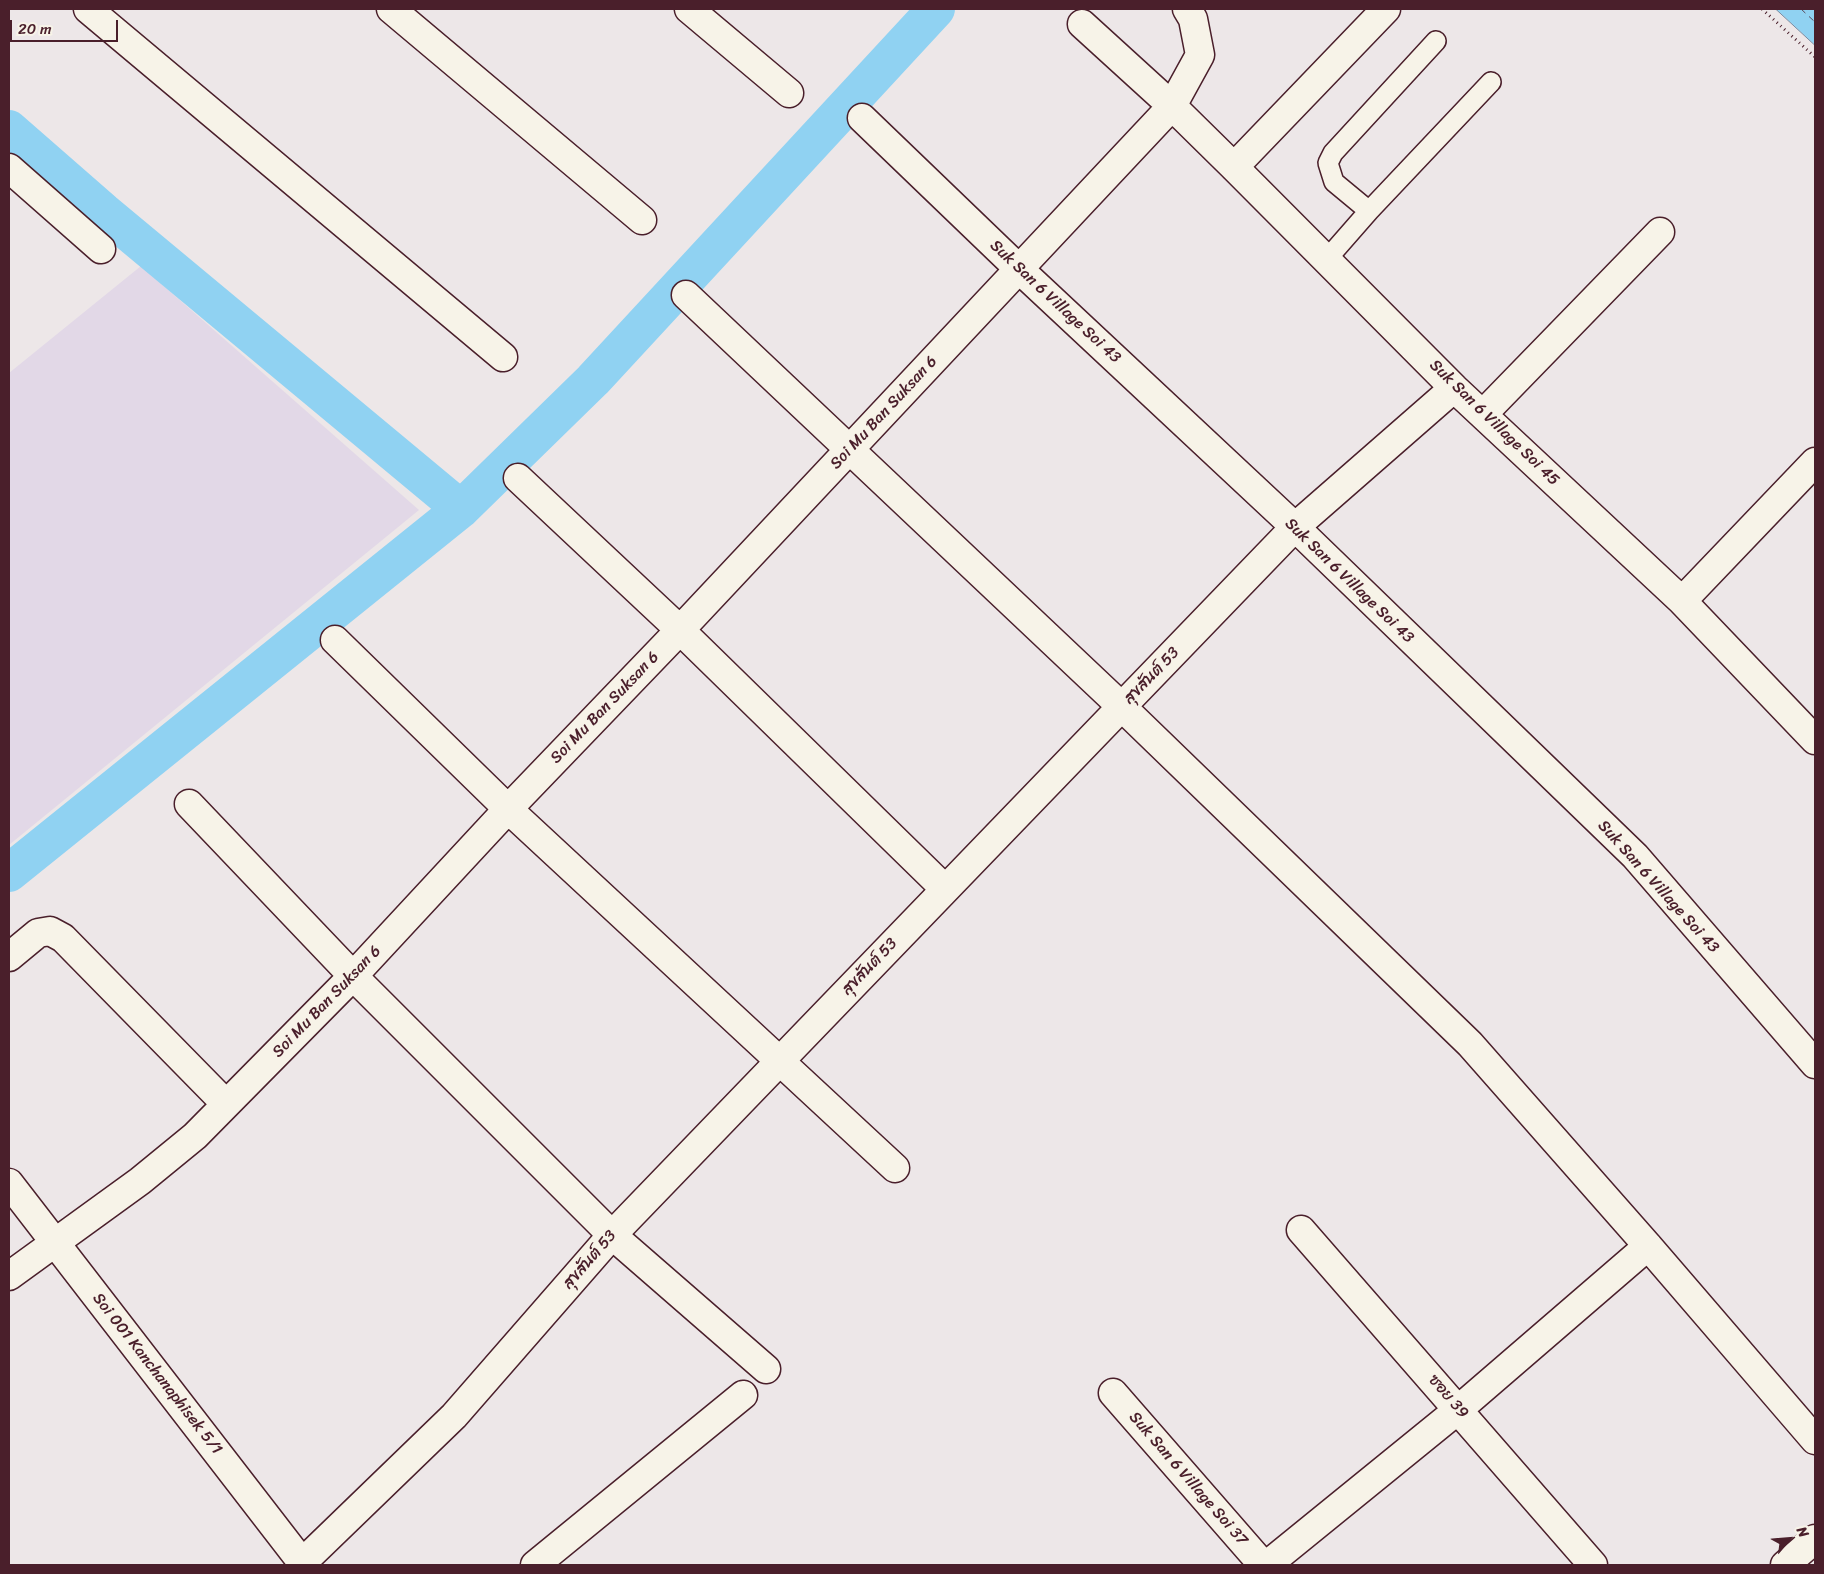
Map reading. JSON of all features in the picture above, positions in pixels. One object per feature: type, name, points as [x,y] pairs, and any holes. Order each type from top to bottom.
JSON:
[{"type":"street","points":[[88,9],[503,357]]},
{"type":"street","points":[[391,9],[642,220]]},
{"type":"street","points":[[689,9],[789,93]]},
{"type":"street","name":"Soi Mu Ban Suksan 6","points":[[9,1276],[140,1182],[194,1136],[226,1104],[353,976],[508,809],[680,630],[1172,106],[1200,55],[1193,19],[1187,9]]},
{"type":"street","points":[[1234,167],[1386,9]]},
{"type":"street","name":"Suk San 6 Village Soi 45","points":[[1082,24],[1172,106],[1454,388],[1682,601],[1815,740]]},
{"type":"street","name":"Suk San 6 Village Soi 43","points":[[862,118],[1294,528],[1634,856],[1815,1064]]},
{"type":"street","points":[[9,168],[101,249]]},
{"type":"street","points":[[1483,414],[1660,232]]},
{"type":"street","points":[[686,295],[1122,707],[1470,1044],[1648,1246],[1815,1440]]},
{"type":"street","name":"สุขสันต์ 53","points":[[304,1564],[454,1416],[612,1235],[1294,528],[1454,388]]},
{"type":"street","points":[[1682,601],[1815,462]]},
{"type":"street","points":[[518,478],[680,630],[945,889]]},
{"type":"street","points":[[335,640],[508,809],[895,1168]]},
{"type":"street","points":[[189,804],[353,976],[612,1235],[766,1369]]},
{"type":"street","points":[[9,957],[38,933],[50,930],[63,938],[226,1104]]},
{"type":"street","name":"Soi 001 Kanchanaphisek 5/1","points":[[9,1182],[304,1564]]},
{"type":"street","name":"ซอย 39","points":[[1301,1230],[1593,1565]]},
{"type":"street","points":[[1267,1565],[1459,1409],[1648,1246]]},
{"type":"street","name":"Suk San 6 Village Soi 37","points":[[1113,1393],[1263,1565]]},
{"type":"street","points":[[535,1565],[743,1395]]},
{"type":"street","points":[[1785,1565],[1815,1539]]},
{"type":"lane","points":[[1369,211],[1334,182],[1328,163],[1333,153],[1436,41]]},
{"type":"lane","points":[[1327,259],[1369,211],[1491,82]]},
{"type":"path","points":[[1762,9],[1815,57]]},
{"type":"shaded area","points":[[141,266],[419,510],[9,845],[9,373]]},
{"type":"water","points":[[1776,9],[1815,9],[1815,45]]},
{"type":"waterway","points":[[9,873],[461,509],[593,380],[936,9]]},
{"type":"waterway","points":[[9,129],[104,212],[461,509]]},
{"type":"ferry route","points":[[1801,9],[1815,22]]}]
